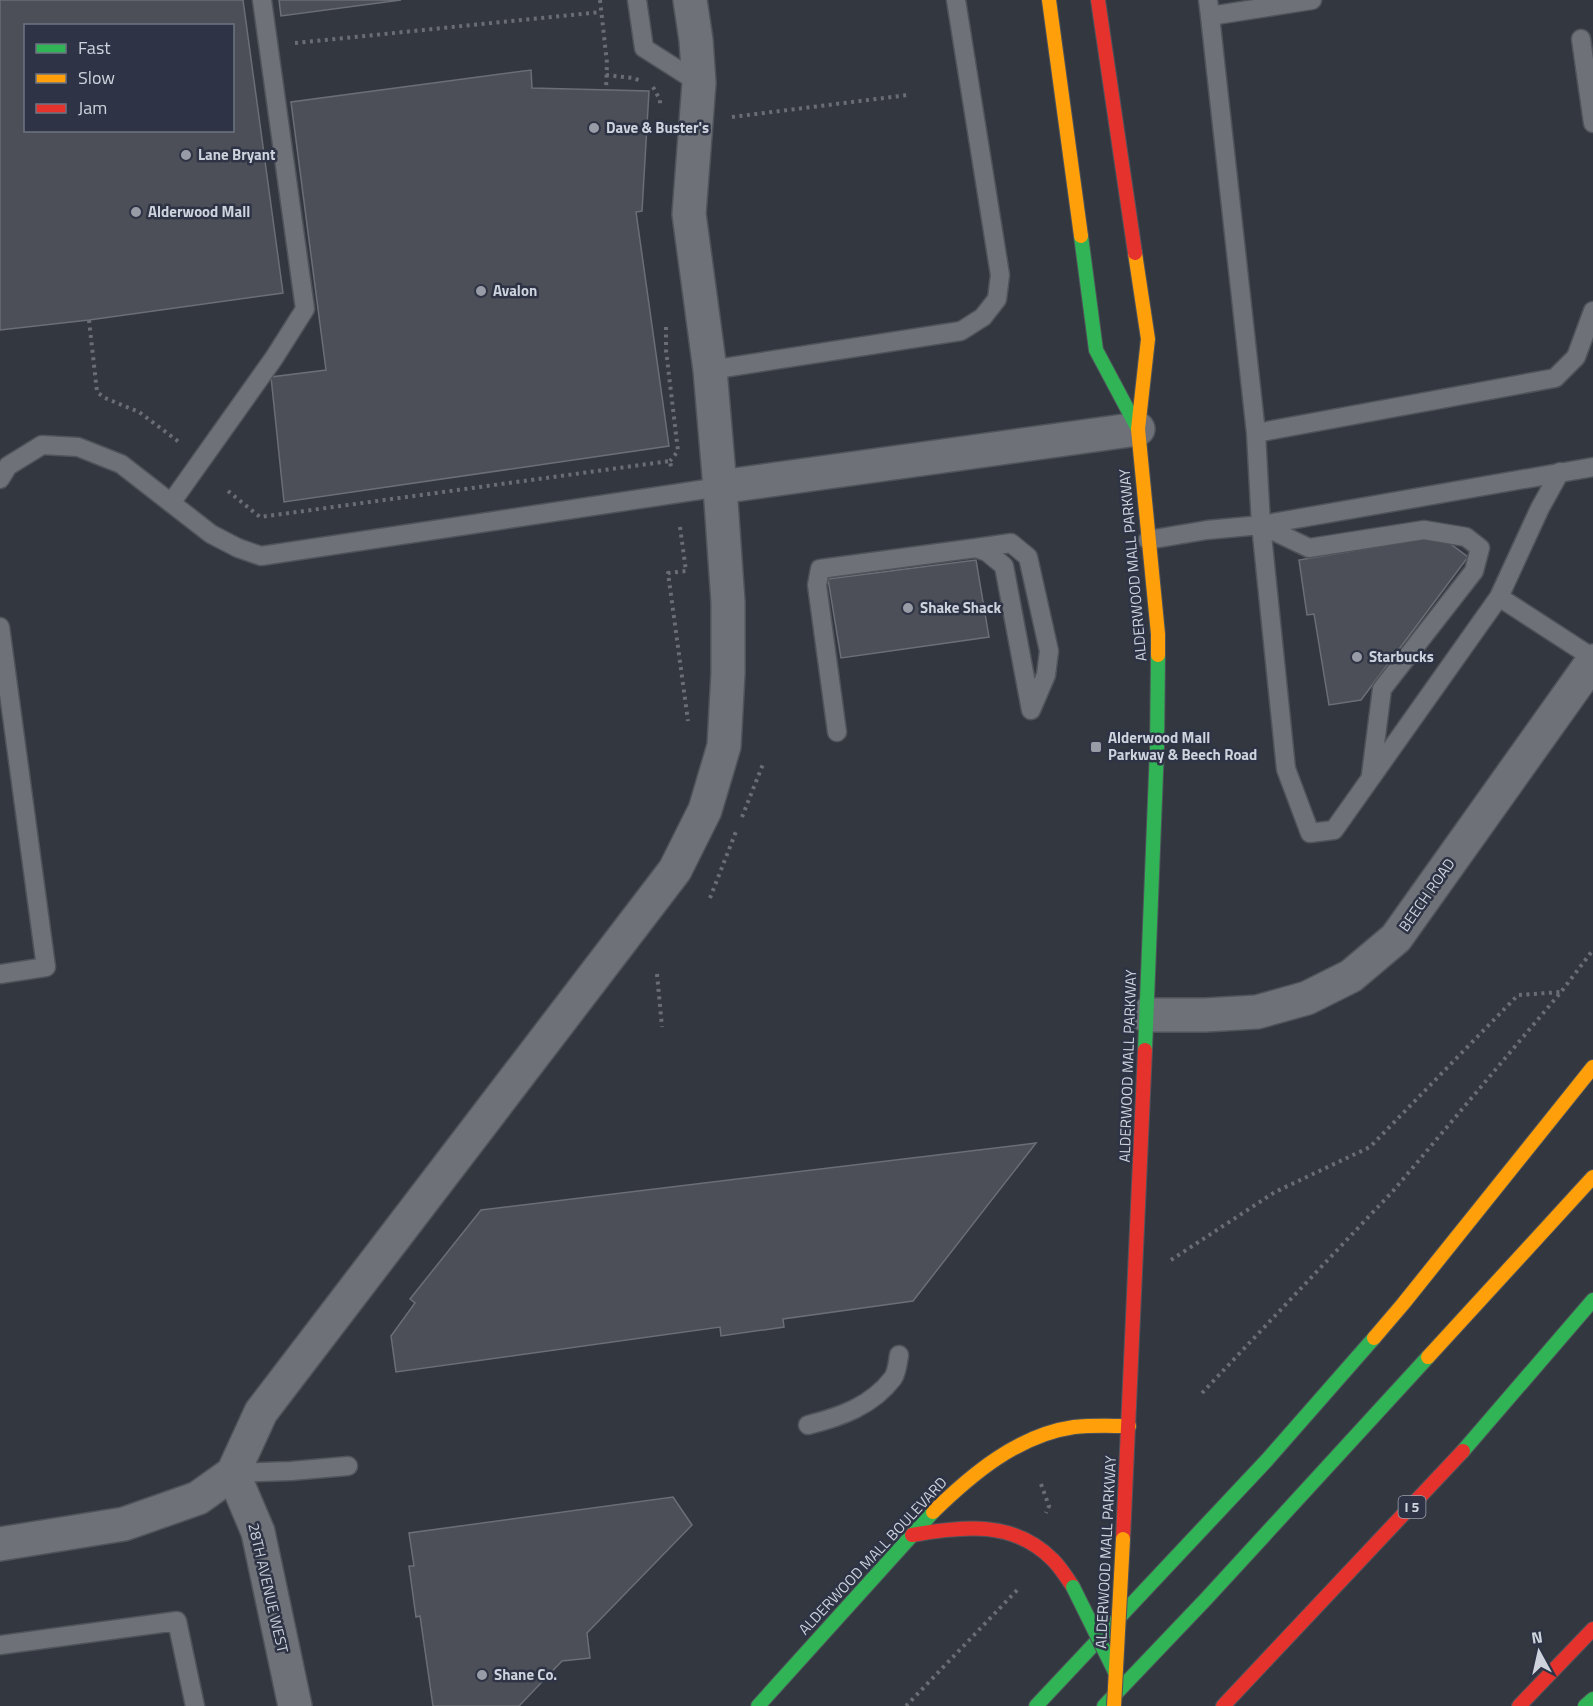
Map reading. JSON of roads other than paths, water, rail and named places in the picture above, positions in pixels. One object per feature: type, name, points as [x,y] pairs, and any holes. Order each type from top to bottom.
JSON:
[{"type":"main road","name":"ALDERWOOD MALL PARKWAY","points":[[1049,0],[1096,350],[1138,429]]},
{"type":"main road","name":"ALDERWOOD MALL PARKWAY","points":[[1098,0],[1148,339],[1138,429],[1158,634],[1158,725],[1136,1283],[1114,1706]]},
{"type":"main road","points":[[1036,1706],[1290,1434],[1403,1304],[1593,1067]]},
{"type":"main road","points":[[1104,1706],[1206,1599],[1593,1177]]},
{"type":"main road","name":"I 5","points":[[1223,1706],[1451,1466],[1593,1300]]},
{"type":"main road","name":"ALDERWOOD MALL BOULEVARD","points":[[758,1706],[912,1535],[950,1495],[986,1464],[1027,1442],[1055,1431],[1080,1425],[1129,1426]]},
{"type":"main road","points":[[912,1535],[957,1526],[994,1527],[1026,1539],[1052,1558],[1073,1587],[1116,1674]]},
{"type":"main road","points":[[1519,1706],[1593,1629]]},
{"type":"main road","points":[[1585,1706],[1593,1699]]},
{"type":"street","points":[[0,1544],[123,1524],[198,1498],[233,1473],[261,1412],[675,870],[705,810],[724,746],[728,673],[727,591],[710,370],[689,214],[699,83],[690,0]]},
{"type":"street","points":[[720,487],[1138,429]]},
{"type":"street","name":"BEECH ROAD","points":[[1146,1015],[1257,1012],[1307,998],[1351,976],[1396,939],[1593,659]]},
{"type":"street","name":"28TH AVENUE WEST","points":[[233,1473],[258,1532],[295,1706]]},
{"type":"lane","points":[[171,502],[274,358],[305,309],[262,0]]},
{"type":"lane","points":[[637,0],[644,48],[699,83]]},
{"type":"lane","points":[[710,370],[961,331],[983,317],[997,299],[1000,275],[956,0]]},
{"type":"lane","points":[[1312,0],[1209,8],[1256,433],[1261,525],[1286,769],[1310,833],[1334,830],[1499,597],[1540,508],[1560,472]]},
{"type":"lane","points":[[1581,39],[1593,123]]},
{"type":"lane","points":[[1256,433],[1555,378],[1576,357],[1593,311]]},
{"type":"lane","points":[[0,479],[8,466],[42,446],[78,447],[121,464],[210,534],[261,556],[720,487]]},
{"type":"lane","points":[[1148,540],[1261,525],[1593,467]]},
{"type":"lane","points":[[1261,525],[1309,548],[1424,530],[1466,537],[1480,548],[1473,571],[1382,689],[1370,779]]},
{"type":"lane","points":[[837,732],[817,585],[820,569],[1011,543],[1028,557],[1049,651],[1046,675],[1030,711],[1004,566],[987,552],[976,548]]},
{"type":"lane","points":[[1499,597],[1593,659]]},
{"type":"lane","points":[[0,627],[46,967],[0,974]]},
{"type":"lane","points":[[808,1425],[836,1418],[866,1404],[894,1376],[899,1355]]},
{"type":"lane","points":[[233,1473],[348,1466]]},
{"type":"lane","points":[[0,1646],[177,1621],[195,1706]]},
{"type":"place","name":"Dave & Buster's","points":[[594,128]]},
{"type":"place","name":"Lane Bryant","points":[[186,155]]},
{"type":"place","name":"Alderwood Mall","points":[[136,212]]},
{"type":"place","name":"Avalon","points":[[481,291]]},
{"type":"place","name":"Shake Shack","points":[[908,608]]},
{"type":"place","name":"Starbucks","points":[[1357,657]]},
{"type":"place","name":"Alderwood Mall Parkway & Beech Road","points":[[1096,747]]},
{"type":"place","name":"Shane Co.","points":[[482,1675]]}]
